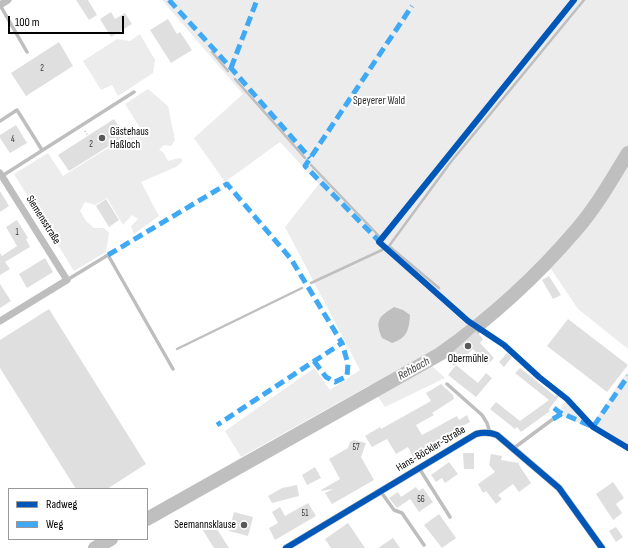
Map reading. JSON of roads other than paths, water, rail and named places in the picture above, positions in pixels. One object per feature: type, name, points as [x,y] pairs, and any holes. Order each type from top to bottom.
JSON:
[{"type":"street","points":[[0,5],[8,0]]},
{"type":"street","name":"Siemensstraße","points":[[1,174],[67,280]]},
{"type":"street","points":[[0,321],[67,280]]},
{"type":"street","name":"Hans-Böckler-Straße","points":[[286,548],[476,434],[483,432],[490,433]]},
{"type":"street","points":[[490,433],[497,435],[559,488],[602,548]]},
{"type":"lane","points":[[0,5],[27,52]]},
{"type":"lane","points":[[1,174],[134,92]]},
{"type":"lane","points":[[0,121],[17,110],[42,150]]},
{"type":"lane","points":[[67,280],[108,255],[173,369]]},
{"type":"lane","points":[[447,384],[482,415],[487,422],[490,433]]},
{"type":"lane","points":[[513,449],[553,419]]},
{"type":"lane","points":[[420,468],[450,517]]},
{"type":"lane","points":[[380,491],[394,510],[402,513],[424,546]]},
{"type":"waterway","points":[[439,288],[389,246],[450,163],[584,0]]},
{"type":"waterway","points":[[212,52],[228,71]]},
{"type":"waterway","points":[[235,79],[305,158]]},
{"type":"waterway","name":"Rehbach","points":[[148,518],[440,354],[459,340],[513,296],[562,246],[591,211],[628,153]]},
{"type":"waterway","points":[[311,165],[379,236]]},
{"type":"waterway","points":[[311,283],[382,250]]},
{"type":"waterway","points":[[177,349],[302,288]]},
{"type":"waterway","name":"Rehbach","points":[[95,548],[109,540]]},
{"type":"place","name":"Gästehaus Haßloch","points":[[102,138]]},
{"type":"place","name":"Obermühle","points":[[468,346]]},
{"type":"place","name":"Seemannsklause","points":[[244,525]]},
{"type":"park label","name":"Speyerer Wald","points":[[379,101]]}]
